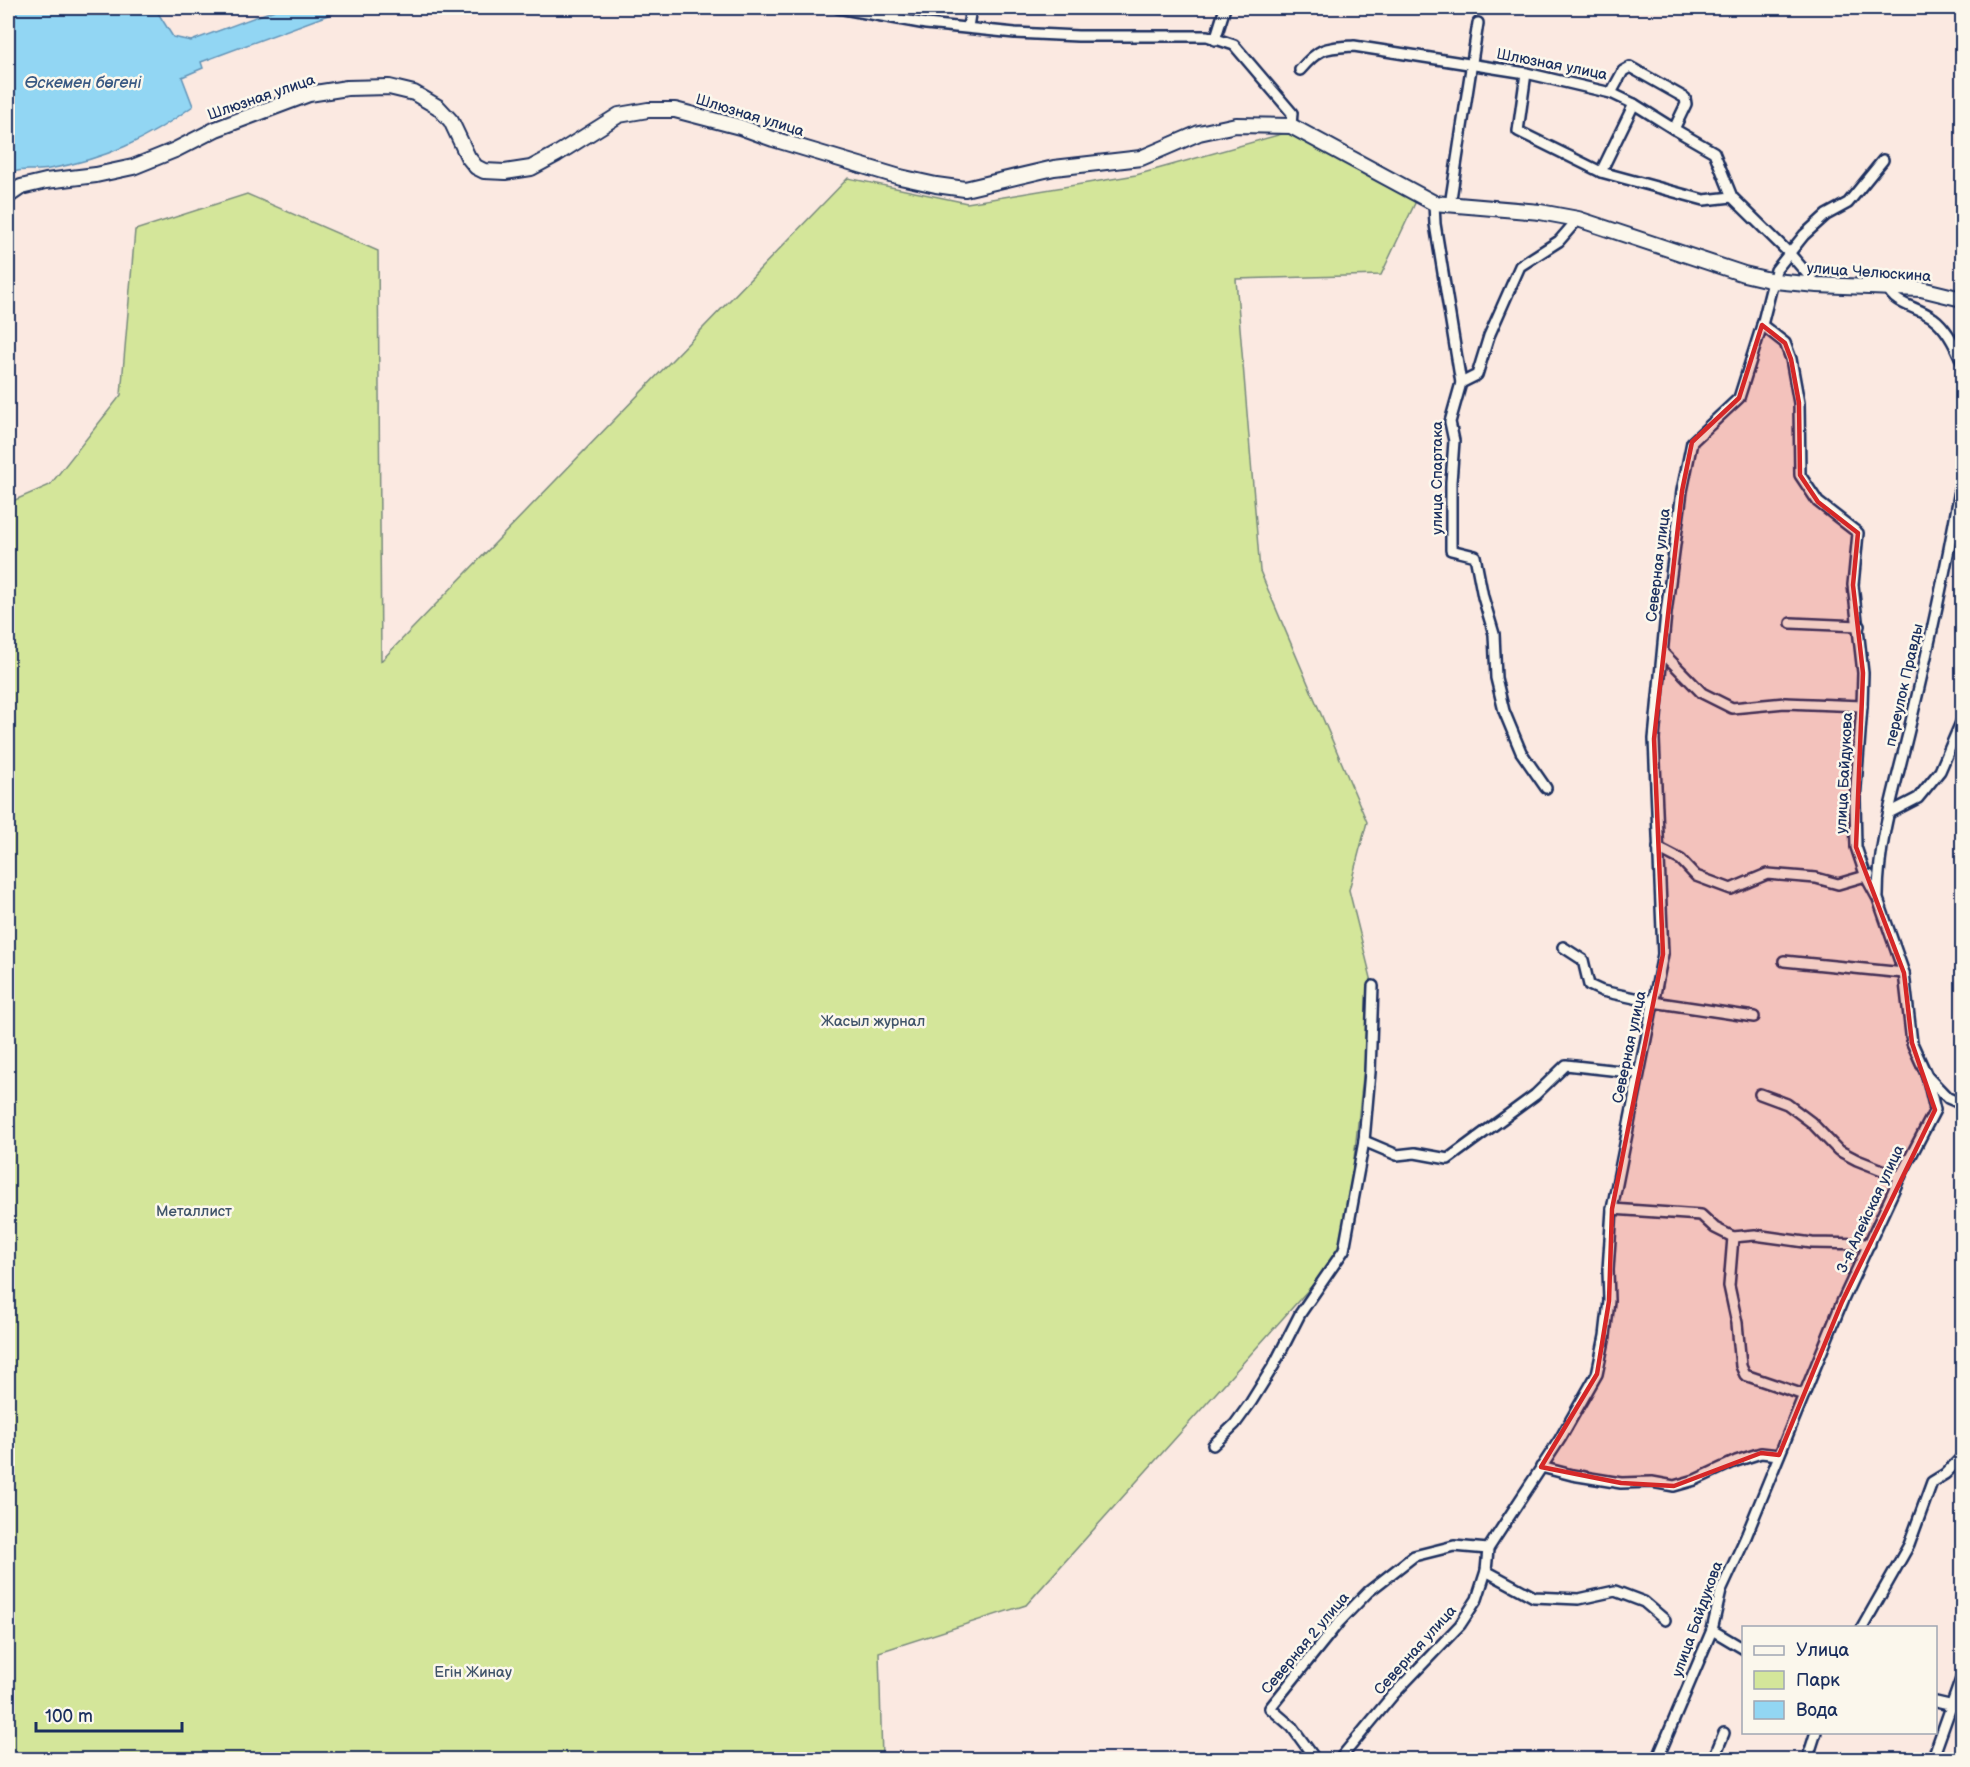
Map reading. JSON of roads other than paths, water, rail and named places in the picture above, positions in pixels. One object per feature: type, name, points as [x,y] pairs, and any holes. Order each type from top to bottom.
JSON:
[{"type":"street","points":[[838,8],[926,24],[1015,33],[1207,36],[1234,45],[1292,112],[1291,126]]},
{"type":"street","points":[[968,27],[971,8]]},
{"type":"street","points":[[1215,40],[1225,8]]},
{"type":"street","points":[[1450,206],[1478,23]]},
{"type":"street","name":"Шлюзная улица","points":[[1300,70],[1315,53],[1327,48],[1354,45],[1470,66],[1526,73],[1611,93],[1623,70],[1630,68],[1685,98],[1686,104],[1674,129]]},
{"type":"street","points":[[1526,73],[1518,131],[1602,171],[1704,200],[1732,197]]},
{"type":"street","name":"Шлюзная улица","points":[[8,196],[21,187],[46,181],[96,175],[133,167],[175,150],[216,129],[309,94],[347,88],[389,87],[414,93],[438,107],[451,121],[468,157],[476,167],[484,171],[505,172],[531,168],[619,115],[648,110],[675,110],[740,127],[900,177],[965,189],[1054,168],[1141,158],[1199,133],[1236,125],[1291,126],[1306,132],[1434,203],[1540,212],[1578,219],[1744,274],[1774,281]]},
{"type":"street","points":[[1611,93],[1634,104],[1714,152],[1732,197],[1790,254],[1817,285]]},
{"type":"street","points":[[1602,171],[1634,104]]},
{"type":"street","points":[[1774,281],[1776,270],[1804,235],[1826,215],[1848,202],[1883,160]]},
{"type":"street","points":[[1434,203],[1435,224],[1461,383]]},
{"type":"street","name":"улица Спартака","points":[[1546,788],[1521,752],[1504,711],[1496,678],[1494,634],[1483,597],[1475,556],[1451,550],[1450,482],[1454,441],[1450,422],[1461,383],[1477,375],[1489,336],[1520,266],[1559,241],[1578,219]]},
{"type":"street","name":"улица Челюскина","points":[[1774,281],[1817,285],[1887,286],[1921,290],[1962,299]]},
{"type":"street","name":"Северная улица","points":[[1339,1760],[1394,1695],[1460,1625],[1477,1599],[1486,1571],[1488,1549],[1560,1439],[1596,1374],[1605,1336],[1609,1300],[1608,1270],[1612,1209],[1663,954],[1654,739],[1666,613],[1682,491],[1692,442],[1739,398],[1774,281]]},
{"type":"street","points":[[1887,286],[1891,296],[1934,318],[1955,343],[1962,362]]},
{"type":"street","name":"улица Байдукова","points":[[1762,326],[1785,343],[1791,358],[1799,403],[1800,476],[1818,502],[1858,533],[1853,585],[1863,673],[1863,706],[1855,812],[1856,847],[1866,877],[1878,899],[1904,973],[1912,1043],[1927,1076]]},
{"type":"street","name":"переулок Правды","points":[[1878,899],[1878,870],[1888,813],[1946,569],[1962,478]]},
{"type":"street","points":[[1791,623],[1859,626]]},
{"type":"street","name":"улица Байдукова","points":[[1663,653],[1702,693],[1732,708],[1785,702],[1863,706]]},
{"type":"street","points":[[1888,813],[1918,798],[1940,771],[1962,720]]},
{"type":"street","points":[[1658,848],[1681,860],[1696,876],[1731,889],[1767,874],[1816,878],[1838,884],[1866,877],[1878,870]]},
{"type":"street","points":[[1563,947],[1583,960],[1589,985],[1602,991],[1653,1002],[1754,1017]]},
{"type":"street","points":[[1784,961],[1904,973]]},
{"type":"street","points":[[1213,1445],[1235,1424],[1251,1402],[1274,1365],[1300,1314],[1344,1250],[1364,1141],[1370,1072],[1373,986]]},
{"type":"street","points":[[1364,1141],[1397,1155],[1415,1153],[1448,1159],[1535,1095],[1566,1065],[1638,1073]]},
{"type":"street","points":[[1927,1076],[1948,1098],[1962,1104]]},
{"type":"street","name":"3-я Алейская улица","points":[[1804,1395],[1842,1302],[1900,1177],[1935,1110],[1927,1076]]},
{"type":"street","points":[[1760,1094],[1787,1104],[1811,1122],[1838,1150],[1900,1177]]},
{"type":"street","points":[[1612,1209],[1701,1215],[1715,1228],[1733,1238],[1755,1235],[1812,1243],[1870,1244]]},
{"type":"street","points":[[1733,1238],[1730,1286],[1737,1323],[1741,1366],[1745,1375],[1804,1395]]},
{"type":"street","name":"улица Байдукова","points":[[1658,1760],[1712,1630],[1721,1592],[1804,1395]]},
{"type":"street","points":[[1541,1467],[1621,1483],[1652,1482],[1674,1486],[1695,1480],[1736,1461],[1761,1453],[1779,1455]]},
{"type":"street","points":[[1863,1626],[1909,1545],[1932,1482],[1962,1457]]},
{"type":"street","name":"Северная 2 улица","points":[[1317,1760],[1292,1727],[1270,1707],[1339,1622],[1368,1592],[1414,1556],[1454,1546],[1488,1549]]},
{"type":"street","points":[[1486,1571],[1534,1597],[1579,1599],[1615,1591],[1644,1602],[1665,1620]]},
{"type":"street","points":[[1712,1630],[1742,1648]]},
{"type":"street","points":[[1932,1760],[1958,1707],[1962,1676]]},
{"type":"street","points":[[1937,1702],[1958,1707]]},
{"type":"street","points":[[1713,1760],[1724,1733]]},
{"type":"street","points":[[1807,1760],[1815,1734]]},
{"type":"water","name":"Өскемен бөгені","points":[[8,8],[155,8],[173,37],[191,41],[280,8],[347,8],[201,62],[203,68],[182,77],[193,106],[142,138],[89,160],[49,169],[8,174]]},
{"type":"park label","name":"Жасыл журнал","points":[[873,1021]]},
{"type":"park label","name":"Металлист","points":[[194,1211]]},
{"type":"park label","name":"Егін Жинау","points":[[473,1672]]}]
